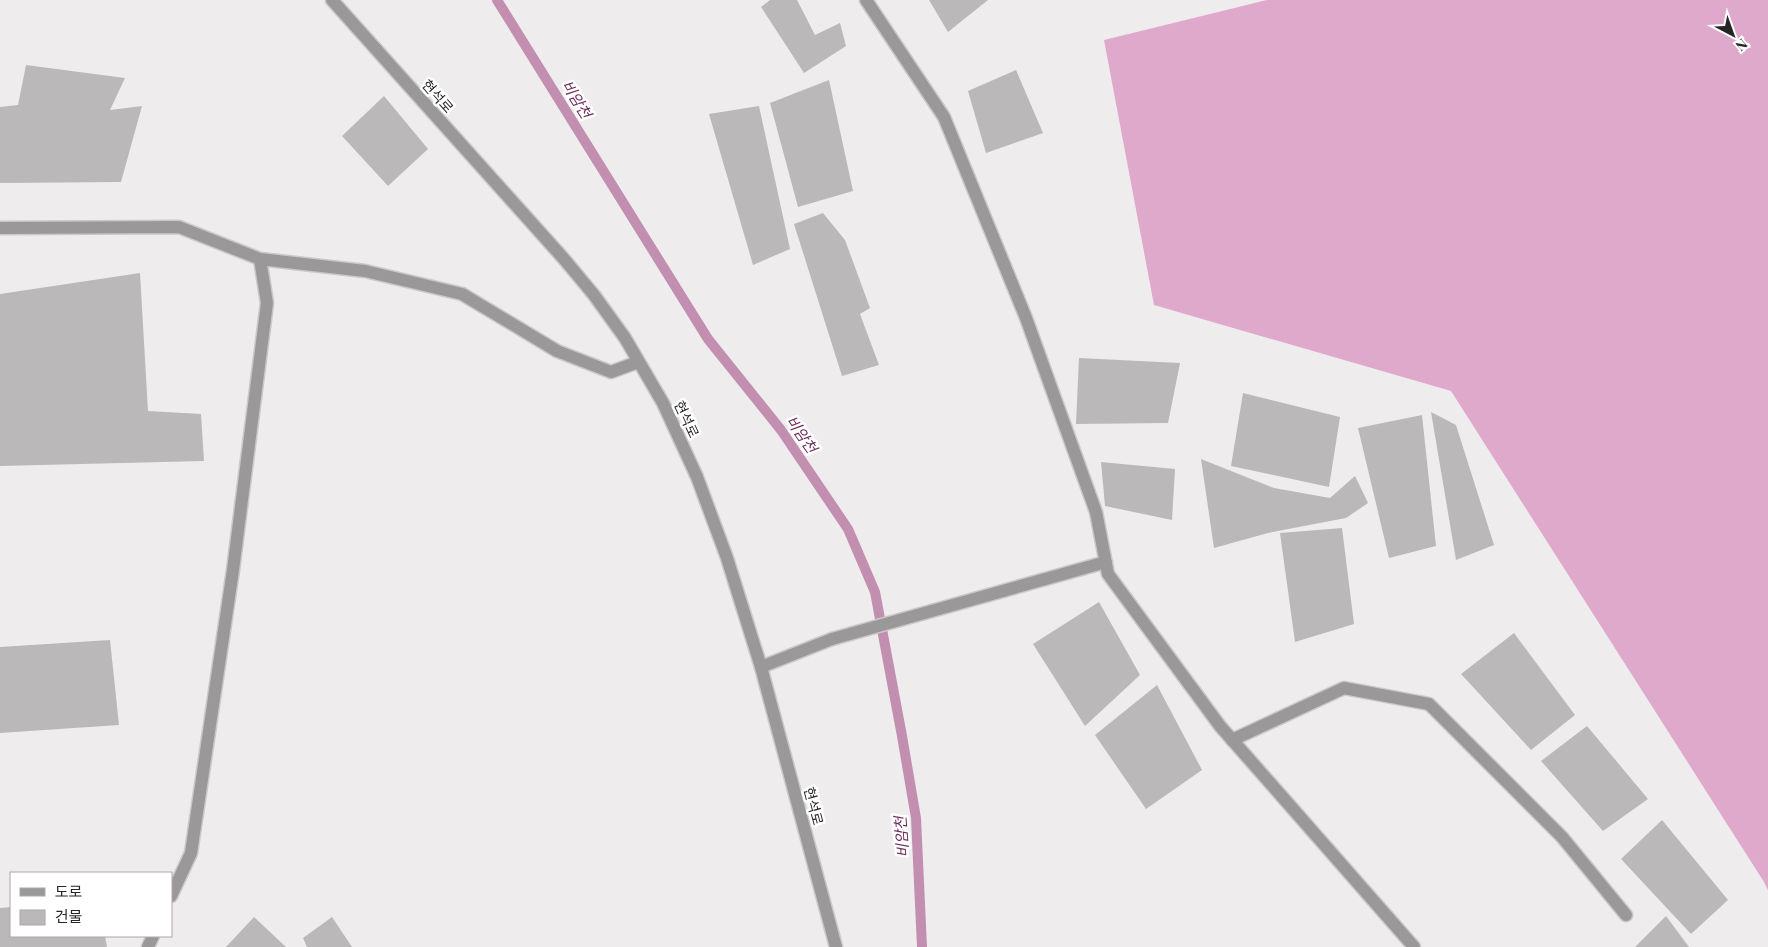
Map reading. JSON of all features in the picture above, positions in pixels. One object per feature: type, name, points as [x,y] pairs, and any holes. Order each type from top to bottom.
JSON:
[{"type":"street","name":"현석로","points":[[332,0],[564,258],[594,295],[624,338],[663,403],[697,477],[727,558],[761,667],[836,947]]},
{"type":"street","points":[[866,0],[944,117],[1040,355],[1096,512],[1108,574],[1220,726],[1414,947]]},
{"type":"street","points":[[0,228],[179,226],[260,259],[365,271],[462,294],[557,351],[611,372],[638,362]]},
{"type":"street","points":[[172,894],[191,853],[234,570],[267,303],[260,259]]},
{"type":"street","points":[[761,667],[832,639],[1106,562]]},
{"type":"street","points":[[1232,740],[1344,688],[1429,704],[1562,837],[1626,915]]},
{"type":"shaded area","points":[[1267,0],[1768,0],[1768,890],[1451,391],[1154,305],[1104,40]]},
{"type":"building","points":[[770,0],[797,0],[815,35],[840,23],[846,46],[804,73],[761,7]]},
{"type":"building","points":[[929,0],[988,0],[948,32]]},
{"type":"building","points":[[26,65],[125,78],[110,110],[142,106],[121,182],[0,183],[0,107],[18,105]]},
{"type":"building","points":[[1016,70],[1043,133],[986,153],[968,91]]},
{"type":"building","points":[[829,80],[853,191],[798,207],[770,103]]},
{"type":"building","points":[[384,96],[428,149],[388,186],[342,136]]},
{"type":"building","points":[[759,106],[790,249],[753,265],[709,114]]},
{"type":"building","points":[[823,213],[845,240],[870,308],[860,314],[879,365],[842,376],[794,224]]},
{"type":"building","points":[[140,273],[148,411],[201,414],[204,461],[0,466],[0,294]]},
{"type":"building","points":[[1079,358],[1180,363],[1168,423],[1076,424]]},
{"type":"building","points":[[1243,393],[1340,417],[1329,487],[1231,466]]},
{"type":"building","points":[[1431,412],[1456,425],[1494,545],[1456,560]]},
{"type":"building","points":[[1422,415],[1436,546],[1389,558],[1358,428]]},
{"type":"building","points":[[1201,459],[1274,488],[1330,498],[1355,476],[1368,503],[1346,518],[1268,533],[1214,548]]},
{"type":"building","points":[[1101,462],[1175,469],[1172,520],[1105,506]]},
{"type":"building","points":[[1342,528],[1354,624],[1295,642],[1280,533]]},
{"type":"building","points":[[1099,602],[1140,675],[1085,726],[1033,644]]},
{"type":"building","points":[[1514,633],[1575,715],[1531,750],[1461,674]]},
{"type":"building","points":[[110,640],[119,725],[0,733],[0,647]]},
{"type":"building","points":[[1157,685],[1202,770],[1146,809],[1095,735]]},
{"type":"building","points":[[1587,726],[1648,799],[1603,831],[1541,761]]},
{"type":"building","points":[[1662,820],[1728,900],[1691,934],[1621,859]]},
{"type":"building","points":[[10,907],[10,937],[105,937],[107,947],[0,947],[0,908]]},
{"type":"building","points":[[1666,916],[1689,947],[1635,947]]},
{"type":"building","points":[[254,917],[286,947],[226,947]]},
{"type":"building","points":[[332,917],[352,947],[307,947],[303,938]]},
{"type":"waterway","name":"비암천","points":[[497,0],[708,339],[781,430],[848,529],[875,592],[902,736],[916,818],[922,947]]}]
